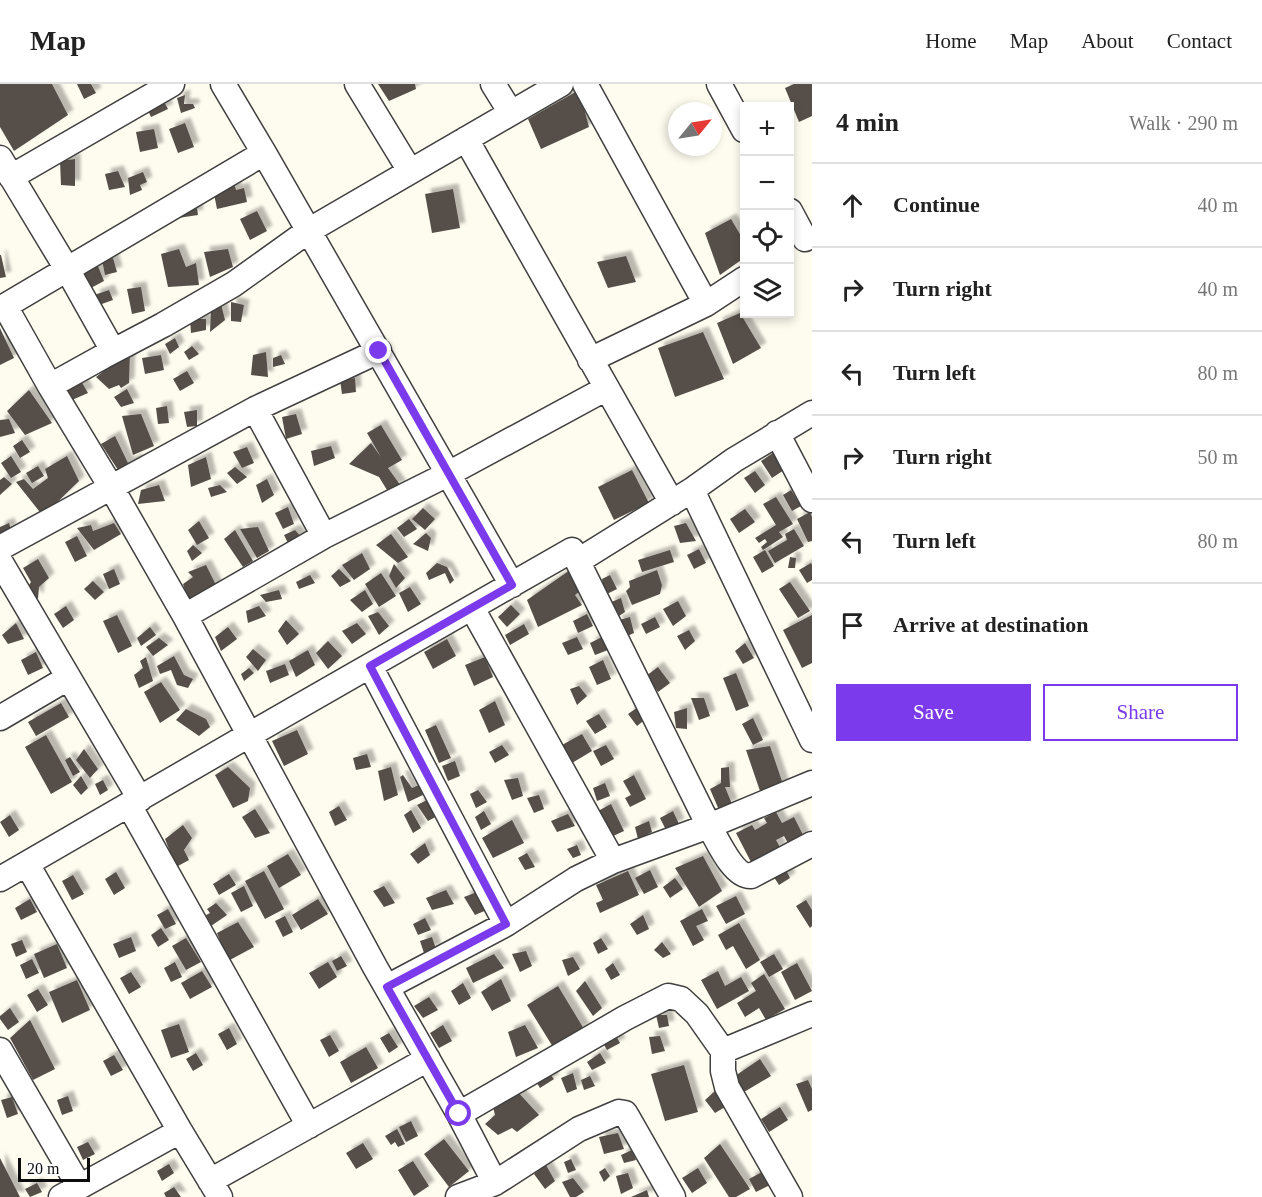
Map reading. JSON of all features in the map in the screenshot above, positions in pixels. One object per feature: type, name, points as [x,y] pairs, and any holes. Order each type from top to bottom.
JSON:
[{"type":"street","points":[[113,351],[67,269],[5,168],[172,84]]},
{"type":"street","points":[[223,84],[512,585]]},
{"type":"street","points":[[357,84],[410,171]]},
{"type":"street","points":[[493,84],[511,113]]},
{"type":"street","points":[[50,386],[164,325],[234,284],[308,231],[561,84]]},
{"type":"street","points":[[585,84],[706,304]]},
{"type":"street","points":[[719,84],[740,123]]},
{"type":"street","points":[[466,139],[590,360],[682,497],[812,740]]},
{"type":"street","points":[[264,153],[2,307],[186,616],[495,1183]]},
{"type":"street","points":[[794,223],[802,241]]},
{"type":"street","points":[[590,360],[706,304],[740,282]]},
{"type":"street","points":[[0,548],[255,409],[379,351]]},
{"type":"street","points":[[186,616],[324,536],[448,474],[607,388]]},
{"type":"street","points":[[255,409],[324,536]]},
{"type":"street","points":[[578,561],[682,497],[734,460],[812,413]]},
{"type":"street","points":[[777,433],[812,500]]},
{"type":"street","points":[[0,879],[572,550],[709,826],[736,870],[745,876],[751,876],[812,844]]},
{"type":"street","points":[[0,561],[68,678],[309,1126]]},
{"type":"street","points":[[472,608],[614,861]]},
{"type":"street","points":[[370,666],[506,924]]},
{"type":"street","points":[[0,718],[68,678]]},
{"type":"street","points":[[387,987],[506,924],[576,879],[614,861],[709,826],[812,783]]},
{"type":"street","points":[[27,864],[215,1189],[309,1126],[428,1059]]},
{"type":"street","points":[[459,1114],[625,1018],[668,996],[681,999],[698,1014],[723,1051],[723,1071],[727,1087],[790,1197]]},
{"type":"street","points":[[723,1051],[812,1014]]},
{"type":"street","points":[[0,1050],[70,1192],[180,1131]]},
{"type":"street","points":[[458,1197],[495,1183],[579,1128],[619,1112],[625,1113],[673,1197]]},
{"type":"building","points":[[0,84],[52,84],[68,115],[14,151],[0,127]]},
{"type":"building","points":[[77,84],[91,84],[96,93],[84,99]]},
{"type":"building","points":[[378,84],[415,84],[416,89],[389,101]]},
{"type":"building","points":[[794,84],[812,84],[812,116],[799,122],[794,110],[794,102],[791,102],[785,88]]},
{"type":"building","points":[[579,90],[589,127],[541,149],[528,119]]},
{"type":"building","points":[[185,95],[184,104],[193,104],[195,108],[181,113],[177,98]]},
{"type":"building","points":[[161,96],[168,109],[151,117],[145,104]]},
{"type":"building","points":[[185,123],[194,147],[178,153],[169,129]]},
{"type":"building","points":[[154,129],[158,148],[140,152],[136,132]]},
{"type":"building","points":[[75,159],[75,186],[61,185],[60,161]]},
{"type":"building","points":[[118,171],[125,187],[109,190],[105,174]]},
{"type":"building","points":[[143,172],[147,182],[140,185],[142,190],[130,195],[128,178]]},
{"type":"building","points":[[233,179],[236,190],[244,188],[247,202],[217,209],[212,184]]},
{"type":"building","points":[[453,189],[460,228],[432,233],[425,194]]},
{"type":"building","points":[[196,202],[198,215],[178,218],[177,205]]},
{"type":"building","points":[[257,211],[267,231],[250,240],[240,219]]},
{"type":"building","points":[[731,219],[740,234],[740,261],[720,275],[705,233]]},
{"type":"building","points":[[179,249],[186,267],[196,263],[199,285],[168,287],[161,254]]},
{"type":"building","points":[[228,249],[233,267],[210,277],[204,252]]},
{"type":"building","points":[[0,255],[6,277],[0,278]]},
{"type":"building","points":[[626,256],[636,282],[608,288],[597,262]]},
{"type":"building","points":[[113,258],[117,272],[105,275],[102,260]]},
{"type":"building","points":[[96,261],[104,281],[89,289],[79,267]]},
{"type":"building","points":[[141,287],[145,311],[132,314],[127,289]]},
{"type":"building","points":[[109,290],[113,300],[99,305],[94,295]]},
{"type":"building","points":[[231,302],[244,305],[241,322],[231,321]]},
{"type":"building","points":[[221,304],[225,320],[210,332],[211,307]]},
{"type":"building","points":[[740,313],[740,318],[743,318],[761,348],[733,364],[717,323]]},
{"type":"building","points":[[190,319],[206,319],[206,330],[191,333]]},
{"type":"building","points":[[0,328],[14,358],[0,365]]},
{"type":"building","points":[[703,332],[724,379],[675,397],[658,348]]},
{"type":"building","points":[[175,338],[179,347],[170,354],[165,344]]},
{"type":"building","points":[[192,346],[199,354],[189,360],[184,352]]},
{"type":"building","points":[[130,351],[129,383],[121,388],[119,385],[109,389],[96,377]]},
{"type":"building","points":[[266,352],[268,377],[251,375],[253,355]]},
{"type":"building","points":[[161,355],[164,370],[145,374],[142,358]]},
{"type":"building","points":[[281,355],[285,364],[273,367],[273,358]]},
{"type":"building","points":[[187,371],[194,383],[180,391],[173,379]]},
{"type":"building","points":[[355,378],[356,392],[342,394],[340,380]]},
{"type":"building","points":[[80,379],[88,393],[72,400],[66,388]]},
{"type":"building","points":[[127,389],[134,403],[121,407],[114,397]]},
{"type":"building","points":[[29,390],[52,423],[25,435],[7,411]]},
{"type":"building","points":[[167,406],[169,423],[158,424],[156,408]]},
{"type":"building","points":[[197,410],[197,426],[187,427],[184,412]]},
{"type":"building","points":[[141,414],[154,446],[133,455],[122,416]]},
{"type":"building","points":[[296,414],[302,434],[286,439],[282,417]]},
{"type":"building","points":[[9,419],[15,433],[0,437],[0,420]]},
{"type":"building","points":[[381,425],[402,460],[388,468],[401,486],[387,490],[379,477],[349,464],[371,443],[381,457],[367,433]]},
{"type":"building","points":[[115,436],[128,463],[137,459],[140,466],[122,476],[101,444]]},
{"type":"building","points":[[22,440],[30,452],[20,458],[13,446]]},
{"type":"building","points":[[331,446],[335,458],[314,466],[311,451]]},
{"type":"building","points":[[247,447],[254,463],[242,468],[233,452]]},
{"type":"building","points":[[776,451],[787,468],[772,478],[761,461]]},
{"type":"building","points":[[11,456],[21,472],[11,478],[1,463]]},
{"type":"building","points":[[67,456],[79,481],[43,516],[16,482],[24,479],[33,489],[48,478],[45,469]]},
{"type":"building","points":[[206,457],[211,479],[191,487],[188,465]]},
{"type":"building","points":[[38,466],[44,476],[32,483],[26,473]]},
{"type":"building","points":[[235,467],[247,477],[237,484],[227,473]]},
{"type":"building","points":[[632,470],[649,503],[614,520],[598,487]]},
{"type":"building","points":[[755,471],[765,485],[755,493],[744,478]]},
{"type":"building","points":[[4,477],[12,484],[0,495],[0,480]]},
{"type":"building","points":[[267,479],[274,495],[262,503],[256,485]]},
{"type":"building","points":[[159,485],[165,501],[138,504],[141,490]]},
{"type":"building","points":[[220,485],[227,492],[211,497],[208,488]]},
{"type":"building","points":[[791,490],[801,506],[792,511],[783,495]]},
{"type":"building","points":[[776,497],[793,524],[779,532],[783,537],[763,550],[761,547],[767,542],[765,539],[759,543],[755,538],[776,525],[763,504]]},
{"type":"building","points":[[288,507],[294,524],[283,529],[275,513]]},
{"type":"building","points":[[423,508],[435,519],[425,530],[412,519]]},
{"type":"building","points":[[745,509],[755,522],[739,533],[730,519]]},
{"type":"building","points":[[810,512],[812,541],[808,542],[797,519]]},
{"type":"building","points":[[409,519],[417,529],[404,537],[397,528]]},
{"type":"building","points":[[199,521],[209,538],[197,545],[188,530]]},
{"type":"building","points":[[9,523],[11,530],[0,535],[0,527]]},
{"type":"building","points":[[114,523],[121,534],[94,550],[77,528],[91,525],[93,531]]},
{"type":"building","points":[[686,523],[696,541],[680,543],[674,526]]},
{"type":"building","points":[[258,527],[269,551],[257,558],[240,529]]},
{"type":"building","points":[[794,529],[804,546],[775,563],[768,551],[787,540],[785,534]]},
{"type":"building","points":[[235,530],[253,561],[243,567],[224,539]]},
{"type":"building","points":[[295,530],[303,539],[289,545],[284,535]]},
{"type":"building","points":[[426,533],[431,538],[428,551],[413,544]]},
{"type":"building","points":[[391,534],[408,557],[398,563],[376,545]]},
{"type":"building","points":[[77,536],[87,556],[75,562],[65,542]]},
{"type":"building","points":[[193,545],[202,553],[192,561],[187,551]]},
{"type":"building","points":[[699,549],[706,563],[694,569],[687,555]]},
{"type":"building","points":[[670,550],[674,562],[642,572],[638,560]]},
{"type":"building","points":[[765,550],[774,566],[762,573],[753,557]]},
{"type":"building","points":[[362,553],[370,569],[354,580],[342,565]]},
{"type":"building","points":[[790,557],[796,558],[795,568],[788,568]]},
{"type":"building","points":[[38,559],[49,578],[39,587],[38,599],[27,588],[31,582],[23,568]]},
{"type":"building","points":[[437,563],[447,567],[454,580],[450,584],[445,573],[429,580],[426,573]]},
{"type":"building","points":[[811,563],[812,580],[807,583],[799,570]]},
{"type":"building","points":[[394,564],[405,578],[396,588],[389,576]]},
{"type":"building","points":[[206,565],[218,589],[189,603],[183,584],[193,577],[188,572]]},
{"type":"building","points":[[114,569],[120,584],[109,589],[103,574]]},
{"type":"building","points":[[339,569],[351,581],[340,587],[331,576]]},
{"type":"building","points":[[570,570],[583,589],[575,595],[582,605],[538,627],[527,600]]},
{"type":"building","points":[[657,570],[662,585],[660,594],[632,605],[626,591],[630,587],[629,581]]},
{"type":"building","points":[[381,573],[396,596],[379,607],[365,584]]},
{"type":"building","points":[[310,575],[315,583],[299,589],[296,582]]},
{"type":"building","points":[[610,575],[617,589],[605,595],[602,579]]},
{"type":"building","points":[[93,581],[104,592],[95,600],[84,589]]},
{"type":"building","points":[[790,582],[810,611],[798,618],[779,589]]},
{"type":"building","points":[[410,587],[421,604],[408,612],[399,593]]},
{"type":"building","points":[[279,590],[282,599],[266,602],[260,595]]},
{"type":"building","points":[[365,590],[373,604],[362,612],[350,600]]},
{"type":"building","points":[[621,598],[625,612],[616,618],[609,603]]},
{"type":"building","points":[[678,601],[686,616],[673,626],[663,609]]},
{"type":"building","points":[[511,605],[520,614],[507,627],[498,617]]},
{"type":"building","points":[[66,606],[74,620],[63,628],[54,614]]},
{"type":"building","points":[[259,606],[266,616],[248,623],[246,611]]},
{"type":"building","points":[[378,612],[389,626],[379,635],[368,616]]},
{"type":"building","points":[[587,614],[593,626],[578,633],[573,621]]},
{"type":"building","points":[[117,615],[132,646],[118,653],[103,621]]},
{"type":"building","points":[[812,615],[812,663],[802,668],[783,630]]},
{"type":"building","points":[[630,617],[634,633],[623,638],[616,621]]},
{"type":"building","points":[[655,617],[660,627],[646,634],[641,624]]},
{"type":"building","points":[[286,620],[299,634],[287,645],[278,631]]},
{"type":"building","points":[[16,623],[24,639],[8,644],[2,635]]},
{"type":"building","points":[[357,623],[366,634],[352,644],[342,631]]},
{"type":"building","points":[[524,624],[529,634],[510,645],[505,635]]},
{"type":"building","points":[[150,627],[156,635],[141,646],[137,638]]},
{"type":"building","points":[[228,627],[237,639],[221,651],[215,637]]},
{"type":"building","points":[[689,630],[695,641],[685,650],[677,636]]},
{"type":"building","points":[[577,637],[583,649],[568,655],[562,643]]},
{"type":"building","points":[[602,637],[608,650],[595,655],[590,643]]},
{"type":"building","points":[[159,638],[168,645],[153,656],[146,647]]},
{"type":"building","points":[[447,639],[456,656],[433,669],[424,652]]},
{"type":"building","points":[[328,641],[342,656],[328,669],[316,653]]},
{"type":"building","points":[[745,643],[754,658],[743,664],[735,651]]},
{"type":"building","points":[[253,649],[266,660],[258,671],[246,657]]},
{"type":"building","points":[[308,650],[315,665],[296,677],[289,661]]},
{"type":"building","points":[[36,652],[43,668],[28,675],[21,660]]},
{"type":"building","points":[[174,656],[184,675],[193,679],[188,688],[177,685],[171,670],[160,674],[157,666]]},
{"type":"building","points":[[146,657],[153,681],[139,688],[134,675],[143,668],[140,661]]},
{"type":"building","points":[[485,657],[493,677],[474,686],[465,665]]},
{"type":"building","points":[[603,660],[611,679],[597,685],[589,667]]},
{"type":"building","points":[[285,664],[289,675],[270,683],[266,671]]},
{"type":"building","points":[[658,667],[670,683],[658,692],[646,676]]},
{"type":"building","points":[[249,668],[254,673],[244,681],[241,674]]},
{"type":"building","points":[[736,673],[749,706],[736,711],[723,678]]},
{"type":"building","points":[[161,682],[180,710],[160,723],[144,692]]},
{"type":"building","points":[[579,686],[587,696],[577,705],[570,689]]},
{"type":"building","points":[[691,698],[704,698],[710,716],[699,720]]},
{"type":"building","points":[[495,701],[505,725],[489,733],[479,710]]},
{"type":"building","points":[[61,703],[69,717],[36,736],[28,722]]},
{"type":"building","points":[[638,707],[647,718],[637,726],[628,714]]},
{"type":"building","points":[[687,708],[687,729],[676,728],[674,712]]},
{"type":"building","points":[[186,709],[206,719],[210,727],[199,736],[176,720]]},
{"type":"building","points":[[599,714],[607,727],[595,734],[586,721]]},
{"type":"building","points":[[753,718],[763,740],[753,745],[742,724]]},
{"type":"building","points":[[436,725],[451,758],[439,763],[425,730]]},
{"type":"building","points":[[297,730],[308,754],[284,766],[272,741]]},
{"type":"building","points":[[582,734],[592,751],[572,763],[562,745]]},
{"type":"building","points":[[46,735],[72,782],[51,794],[25,747]]},
{"type":"building","points":[[502,745],[509,755],[495,763],[489,752]]},
{"type":"building","points":[[606,745],[614,759],[601,766],[593,751]]},
{"type":"building","points":[[770,746],[784,787],[761,794],[746,750]]},
{"type":"building","points":[[84,749],[98,769],[90,778],[76,760]]},
{"type":"building","points":[[367,754],[371,767],[356,770],[353,758]]},
{"type":"building","points":[[70,757],[80,772],[73,776],[65,760]]},
{"type":"building","points":[[455,761],[460,776],[448,781],[442,766]]},
{"type":"building","points":[[228,767],[250,788],[248,801],[233,808],[215,775]]},
{"type":"building","points":[[391,767],[398,795],[384,801],[378,771]]},
{"type":"building","points":[[729,767],[730,787],[725,787],[732,804],[719,810],[710,789],[721,783],[721,768]]},
{"type":"building","points":[[403,775],[412,788],[419,785],[423,795],[408,802],[400,777]]},
{"type":"building","points":[[634,775],[646,799],[630,807],[625,798],[631,795],[623,781]]},
{"type":"building","points":[[81,776],[88,788],[81,795],[73,785]]},
{"type":"building","points":[[518,778],[523,796],[512,800],[504,780]]},
{"type":"building","points":[[103,780],[108,790],[100,795],[95,784]]},
{"type":"building","points":[[605,783],[610,796],[597,801],[593,788]]},
{"type":"building","points":[[478,790],[487,802],[476,808],[470,794]]},
{"type":"building","points":[[539,795],[544,809],[534,813],[527,798]]},
{"type":"building","points":[[431,798],[441,814],[428,821],[417,805]]},
{"type":"building","points":[[611,804],[624,831],[611,837],[598,811]]},
{"type":"building","points":[[339,806],[347,820],[335,826],[329,812]]},
{"type":"building","points":[[255,809],[270,833],[255,838],[242,817]]},
{"type":"building","points":[[411,810],[421,828],[413,833],[404,815]]},
{"type":"building","points":[[484,811],[491,824],[481,830],[475,817]]},
{"type":"building","points":[[673,811],[679,824],[666,830],[660,818]]},
{"type":"building","points":[[776,812],[782,823],[794,817],[804,837],[789,845],[784,836],[776,840],[781,849],[752,864],[736,833],[752,825],[755,830],[767,823],[764,818]]},
{"type":"building","points":[[568,814],[575,826],[557,832],[551,821]]},
{"type":"building","points":[[10,815],[19,830],[9,837],[0,822]]},
{"type":"building","points":[[512,820],[524,843],[493,858],[482,838]]},
{"type":"building","points":[[649,821],[652,832],[638,839],[635,827]]},
{"type":"building","points":[[183,825],[192,838],[184,850],[189,860],[178,866],[165,839]]},
{"type":"building","points":[[425,843],[430,855],[418,864],[410,854]]},
{"type":"building","points":[[577,845],[581,855],[573,858],[567,849]]},
{"type":"building","points":[[527,853],[535,867],[525,870],[518,858]]},
{"type":"building","points":[[288,854],[301,875],[279,888],[267,866]]},
{"type":"building","points":[[703,856],[722,891],[699,907],[675,868]]},
{"type":"building","points":[[782,862],[790,878],[779,885],[770,871]]},
{"type":"building","points":[[650,870],[658,887],[644,894],[635,878]]},
{"type":"building","points":[[264,871],[284,909],[265,919],[245,881]]},
{"type":"building","points":[[628,871],[639,895],[600,913],[596,903],[603,900],[596,885]]},
{"type":"building","points":[[116,872],[125,888],[114,895],[105,879]]},
{"type":"building","points":[[229,874],[236,885],[219,895],[213,884]]},
{"type":"building","points":[[73,875],[84,894],[72,900],[62,881]]},
{"type":"building","points":[[675,878],[683,889],[670,898],[663,887]]},
{"type":"building","points":[[244,886],[253,906],[241,912],[231,893]]},
{"type":"building","points":[[384,886],[395,903],[384,907],[373,891]]},
{"type":"building","points":[[446,890],[454,904],[432,910],[426,898]]},
{"type":"building","points":[[477,892],[489,909],[475,915],[464,897]]},
{"type":"building","points":[[736,896],[745,914],[726,924],[716,906]]},
{"type":"building","points":[[30,899],[37,912],[21,920],[15,908]]},
{"type":"building","points":[[318,899],[328,914],[301,930],[292,915]]},
{"type":"building","points":[[806,900],[812,910],[810,928],[796,906]]},
{"type":"building","points":[[216,903],[227,915],[211,926],[206,915],[210,913],[207,909]]},
{"type":"building","points":[[168,909],[176,924],[165,929],[157,915]]},
{"type":"building","points":[[702,909],[708,921],[696,926],[704,940],[693,946],[680,921]]},
{"type":"building","points":[[643,915],[649,929],[637,935],[630,924]]},
{"type":"building","points":[[285,916],[293,932],[283,937],[275,921]]},
{"type":"building","points":[[425,918],[431,930],[418,935],[413,924]]},
{"type":"building","points":[[238,922],[254,947],[228,961],[217,933]]},
{"type":"building","points":[[739,923],[760,960],[746,969],[733,946],[726,950],[718,935]]},
{"type":"building","points":[[161,928],[169,940],[158,947],[151,935]]},
{"type":"building","points":[[131,937],[136,951],[119,958],[113,944]]},
{"type":"building","points":[[432,937],[436,949],[424,953],[420,941]]},
{"type":"building","points":[[186,938],[201,962],[186,970],[172,946]]},
{"type":"building","points":[[601,938],[608,949],[598,954],[593,943]]},
{"type":"building","points":[[22,940],[27,952],[16,957],[11,944]]},
{"type":"building","points":[[662,942],[671,954],[663,958],[654,950]]},
{"type":"building","points":[[57,944],[67,968],[44,978],[34,954]]},
{"type":"building","points":[[526,951],[532,966],[520,972],[512,954]]},
{"type":"building","points":[[494,954],[504,968],[473,983],[466,968]]},
{"type":"building","points":[[774,954],[783,969],[769,977],[760,962]]},
{"type":"building","points":[[341,956],[347,966],[337,971],[332,961]]},
{"type":"building","points":[[573,957],[580,969],[568,976],[562,960]]},
{"type":"building","points":[[32,959],[39,973],[26,979],[20,965]]},
{"type":"building","points":[[175,962],[182,977],[171,982],[164,968]]},
{"type":"building","points":[[328,962],[337,977],[319,989],[309,973]]},
{"type":"building","points":[[613,963],[620,975],[611,980],[605,969]]},
{"type":"building","points":[[797,963],[812,991],[795,1000],[781,972]]},
{"type":"building","points":[[202,971],[212,987],[190,999],[181,983]]},
{"type":"building","points":[[718,971],[725,986],[741,977],[749,991],[717,1009],[701,980]]},
{"type":"building","points":[[131,972],[141,987],[129,994],[120,978]]},
{"type":"building","points":[[764,974],[785,1009],[766,1020],[759,1008],[745,1017],[737,1003],[756,991],[751,983]]},
{"type":"building","points":[[501,979],[511,1001],[492,1011],[481,992]]},
{"type":"building","points":[[77,980],[90,1010],[62,1023],[49,992]]},
{"type":"building","points":[[585,981],[602,1008],[593,1016],[576,991]]},
{"type":"building","points":[[463,983],[471,998],[459,1005],[451,991]]},
{"type":"building","points":[[558,986],[584,1029],[553,1047],[527,1005]]},
{"type":"building","points":[[38,989],[48,1005],[37,1012],[27,995]]},
{"type":"building","points":[[429,997],[438,1010],[423,1018],[414,1006]]},
{"type":"building","points":[[10,1008],[19,1022],[8,1030],[0,1016]]},
{"type":"building","points":[[656,1015],[667,1015],[669,1026],[659,1028]]},
{"type":"building","points":[[30,1020],[55,1069],[33,1080],[10,1038]]},
{"type":"building","points":[[179,1024],[189,1052],[171,1058],[161,1030]]},
{"type":"building","points":[[443,1025],[452,1041],[439,1048],[430,1033]]},
{"type":"building","points":[[525,1025],[538,1048],[516,1057],[508,1032]]},
{"type":"building","points":[[229,1028],[237,1044],[227,1050],[218,1034]]},
{"type":"building","points":[[389,1033],[398,1047],[389,1053],[380,1038]]},
{"type":"building","points":[[330,1035],[339,1051],[329,1057],[320,1040]]},
{"type":"building","points":[[616,1036],[620,1043],[607,1050],[603,1043]]},
{"type":"building","points":[[660,1036],[665,1051],[652,1054],[649,1037]]},
{"type":"building","points":[[366,1047],[378,1068],[351,1083],[340,1062]]},
{"type":"building","points":[[196,1053],[203,1065],[193,1071],[186,1059]]},
{"type":"building","points":[[600,1053],[606,1063],[592,1070],[587,1062]]},
{"type":"building","points":[[114,1055],[123,1070],[111,1076],[103,1061]]},
{"type":"building","points":[[760,1059],[771,1076],[744,1092],[735,1076]]},
{"type":"building","points":[[684,1065],[698,1112],[665,1121],[651,1074]]},
{"type":"building","points":[[548,1072],[554,1079],[540,1088],[535,1080]]},
{"type":"building","points":[[573,1073],[577,1089],[567,1093],[561,1078]]},
{"type":"building","points":[[590,1076],[595,1086],[584,1090],[581,1080]]},
{"type":"building","points":[[808,1080],[812,1089],[812,1110],[808,1112],[796,1084]]},
{"type":"building","points":[[516,1090],[539,1115],[517,1132],[512,1128],[498,1135],[485,1124],[495,1115],[493,1107]]},
{"type":"building","points":[[715,1091],[725,1107],[715,1113],[705,1100]]},
{"type":"building","points":[[68,1096],[73,1111],[62,1115],[57,1100]]},
{"type":"building","points":[[12,1097],[18,1114],[7,1118],[1,1100]]},
{"type":"building","points":[[780,1107],[788,1120],[769,1132],[761,1119]]},
{"type":"building","points":[[411,1121],[418,1136],[406,1142],[399,1127]]},
{"type":"building","points":[[397,1129],[405,1144],[398,1147],[395,1142],[391,1145],[385,1136]]},
{"type":"building","points":[[618,1133],[624,1149],[604,1154],[599,1137]]},
{"type":"building","points":[[444,1139],[469,1171],[449,1187],[424,1154]]},
{"type":"building","points":[[88,1142],[95,1154],[83,1160],[77,1147]]},
{"type":"building","points":[[363,1143],[373,1159],[356,1169],[346,1153]]},
{"type":"building","points":[[720,1144],[750,1189],[736,1197],[729,1197],[704,1158]]},
{"type":"building","points":[[632,1150],[636,1160],[624,1163],[621,1155]]},
{"type":"building","points":[[0,1158],[20,1197],[0,1197]]},
{"type":"building","points":[[571,1159],[576,1170],[568,1173],[564,1162]]},
{"type":"building","points":[[413,1161],[429,1186],[414,1196],[398,1170]]},
{"type":"building","points":[[169,1164],[174,1173],[162,1181],[157,1171]]},
{"type":"building","points":[[546,1165],[555,1181],[545,1189],[534,1174]]},
{"type":"building","points":[[605,1168],[610,1176],[604,1182],[599,1172]]},
{"type":"building","points":[[698,1168],[707,1183],[692,1193],[682,1178]]},
{"type":"building","points":[[762,1172],[770,1185],[756,1192],[749,1179]]},
{"type":"building","points":[[628,1173],[633,1188],[621,1194],[616,1176]]},
{"type":"building","points":[[573,1178],[584,1192],[576,1197],[570,1197],[562,1182]]},
{"type":"building","points":[[37,1183],[42,1192],[30,1197],[25,1189]]},
{"type":"building","points":[[174,1187],[181,1197],[166,1197],[164,1193]]},
{"type":"building","points":[[647,1190],[649,1197],[631,1197]]},
{"type":"route","points":[[379,351],[512,585],[370,666],[506,924],[387,987],[459,1114]]}]
